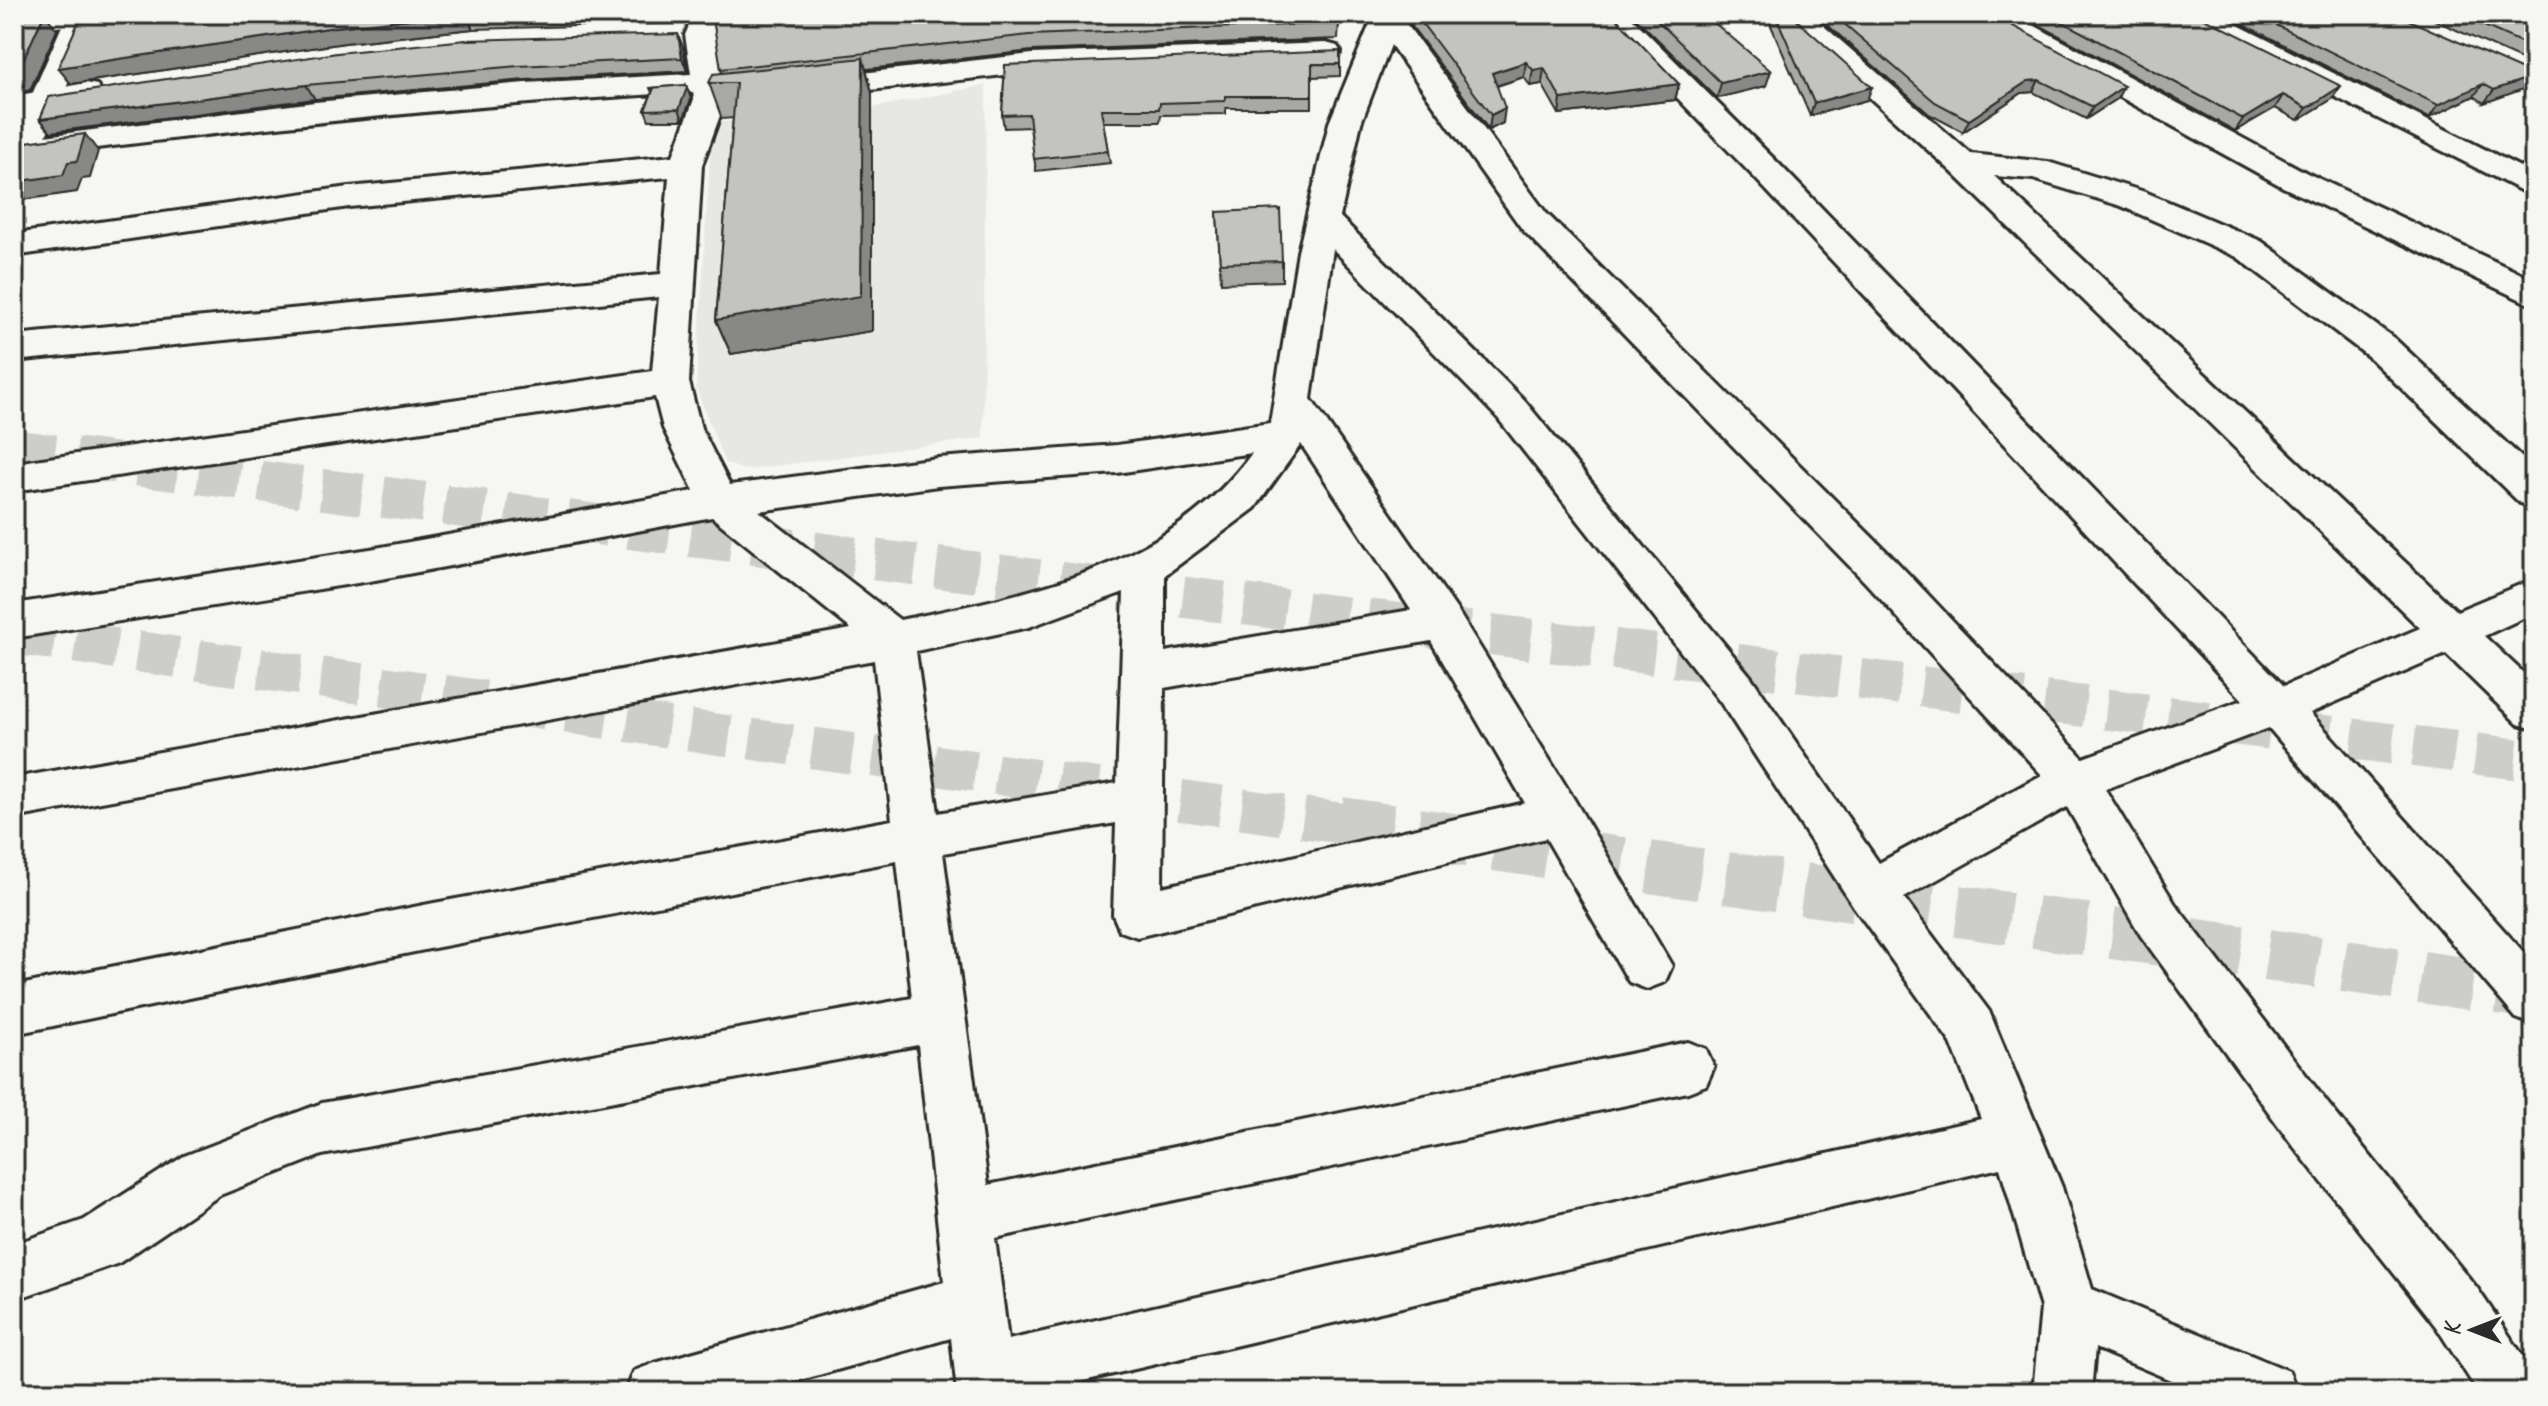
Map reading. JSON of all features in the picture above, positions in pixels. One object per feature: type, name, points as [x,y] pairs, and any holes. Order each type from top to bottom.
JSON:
[{"type":"street","points":[[14,25],[82,14]]},
{"type":"street","points":[[19,160],[82,14]]},
{"type":"street","points":[[1611,14],[1767,171],[2277,707],[2534,1001]]},
{"type":"street","points":[[1792,14],[1962,163],[2454,631],[2534,711]]},
{"type":"street","points":[[1991,14],[2295,180],[2534,294]]},
{"type":"street","points":[[2193,14],[2534,187]]},
{"type":"street","points":[[693,28],[719,92],[686,165],[670,382],[682,428],[719,501],[893,639],[985,1383],[2015,1138]]},
{"type":"street","points":[[771,92],[1383,28]]},
{"type":"street","points":[[14,798],[893,639],[1029,610],[1145,568],[1241,498],[1289,416],[1323,219],[1345,123],[1383,28]]},
{"type":"street","points":[[1383,28],[1534,221],[1881,572],[2075,780],[2158,920],[2310,1124],[2457,1308],[2512,1392]]},
{"type":"street","points":[[14,105],[109,89]]},
{"type":"street","points":[[19,160],[315,111],[525,92],[719,92]]},
{"type":"street","points":[[1962,163],[2036,169],[2133,199],[2249,249],[2382,348],[2534,493]]},
{"type":"street","points":[[14,245],[349,197],[686,165]]},
{"type":"street","points":[[1323,219],[1510,408],[1736,690],[1871,892],[1971,1028],[2035,1187],[2069,1308],[2062,1392]]},
{"type":"street","points":[[14,348],[677,284]]},
{"type":"street","points":[[14,477],[670,382]]},
{"type":"street","points":[[14,621],[370,565],[719,501],[938,472],[1117,459],[1289,416]]},
{"type":"street","points":[[1289,416],[1442,622],[1647,966]]},
{"type":"street","points":[[1145,568],[1137,915],[1559,815]]},
{"type":"street","points":[[1871,892],[2075,780],[2326,689],[2534,595]]},
{"type":"street","points":[[1141,674],[1442,622]]},
{"type":"street","points":[[14,1010],[250,961],[918,835],[1139,799]]},
{"type":"street","points":[[14,1272],[99,1243],[203,1175],[322,1129],[940,1017]]},
{"type":"street","points":[[966,1217],[1688,1067]]},
{"type":"street","points":[[655,1392],[976,1302]]},
{"type":"street","points":[[2069,1308],[2268,1392]]},
{"type":"shaded area","points":[[986,85],[983,438],[744,470],[725,463],[696,388],[712,123],[872,108]]},
{"type":"building","points":[[44,14],[17,74],[14,75],[14,18]]},
{"type":"building","points":[[82,14],[456,14],[335,27],[58,68]]},
{"type":"building","points":[[715,14],[1339,14],[1339,23],[1029,35],[721,69],[713,19]]},
{"type":"building","points":[[1415,14],[1612,14],[1679,84],[1561,99],[1544,68],[1533,70],[1526,62],[1492,73],[1505,108],[1491,115]]},
{"type":"building","points":[[1651,14],[1704,14],[1771,71],[1721,83]]},
{"type":"building","points":[[1775,14],[1790,14],[1872,87],[1814,103]]},
{"type":"building","points":[[1833,14],[1991,14],[2124,86],[2093,107],[2039,80],[2028,81],[1969,120],[1935,102]]},
{"type":"building","points":[[2048,14],[2196,14],[2341,86],[2307,108],[2283,95],[2243,119]]},
{"type":"building","points":[[2254,14],[2395,14],[2534,76],[2494,90],[2483,84],[2438,105]]},
{"type":"building","points":[[2457,14],[2534,14],[2534,48]]},
{"type":"building","points":[[678,34],[682,58],[518,66],[306,85],[40,119],[49,97],[337,53],[466,40]]},
{"type":"building","points":[[1340,51],[1340,64],[1312,64],[1312,96],[1225,96],[1225,101],[1160,103],[1159,109],[1101,109],[1108,151],[1034,159],[1029,114],[1002,115],[1005,65]]},
{"type":"building","points":[[863,58],[861,296],[716,320],[736,83],[709,83],[713,74]]},
{"type":"building","points":[[686,85],[679,109],[645,110],[654,88],[650,88]]},
{"type":"building","points":[[85,134],[77,161],[68,162],[63,175],[14,182],[14,166],[26,142]]},
{"type":"building","points":[[1280,209],[1282,261],[1220,263],[1217,212]]},
{"type":"tunnel","points":[[14,450],[876,560],[2534,761]]},
{"type":"tunnel","points":[[14,634],[1354,825]]},
{"type":"tunnel","points":[[1340,823],[2534,993]]}]
